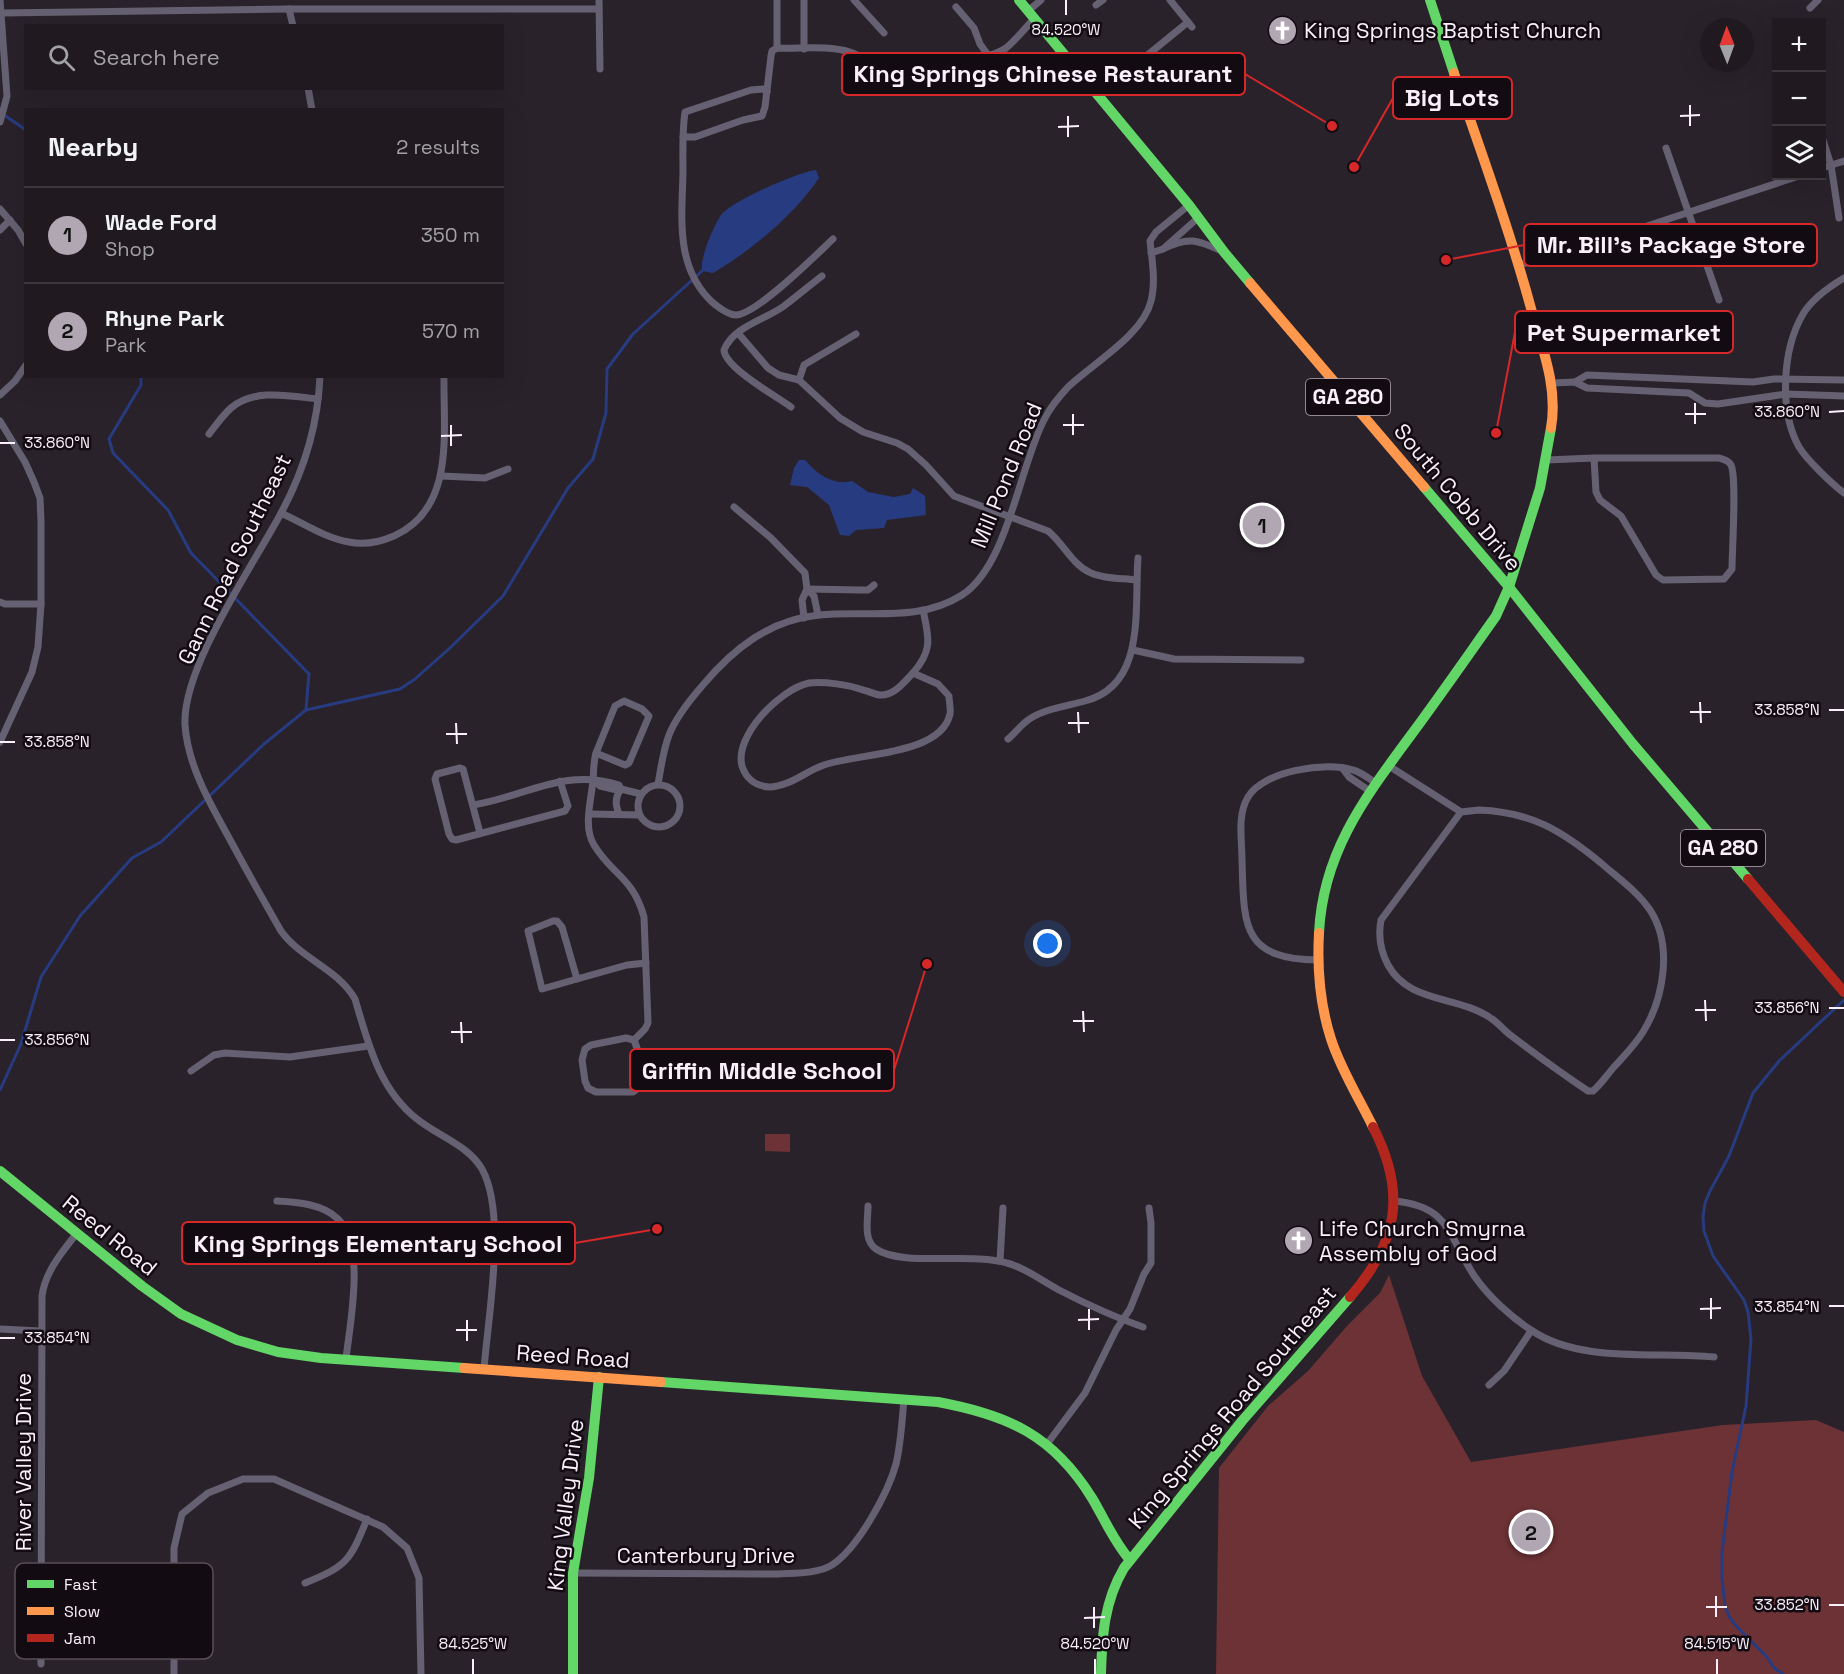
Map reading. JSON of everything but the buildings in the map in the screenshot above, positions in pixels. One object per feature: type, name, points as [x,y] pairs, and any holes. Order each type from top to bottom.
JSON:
[{"type":"street","points":[[0,0],[7,96],[0,122]]},
{"type":"street","points":[[184,0],[185,10]]},
{"type":"street","points":[[455,9],[456,0]]},
{"type":"street","points":[[599,0],[600,69]]},
{"type":"street","points":[[777,0],[777,48]]},
{"type":"street","points":[[804,0],[804,49]]},
{"type":"street","points":[[854,0],[884,33]]},
{"type":"street","name":"South Cobb Drive","points":[[1019,0],[1199,217],[1224,252],[1509,587],[1633,744],[1844,992]]},
{"type":"street","points":[[683,137],[695,137],[743,120],[759,118],[764,112],[772,51],[777,48],[842,50],[853,53],[879,68],[903,74],[920,72],[956,60],[988,55],[1006,48],[1041,0]]},
{"type":"street","points":[[1096,5],[1103,0]]},
{"type":"street","points":[[1139,62],[1190,24],[1170,0]]},
{"type":"street","name":"King Springs Road Southeast","points":[[1101,1674],[1105,1611],[1115,1583],[1130,1560],[1242,1421],[1357,1289],[1386,1241],[1395,1201],[1393,1180],[1384,1152],[1331,1040],[1321,996],[1318,960],[1322,909],[1329,872],[1344,836],[1374,788],[1496,616],[1509,587],[1534,512],[1546,460],[1553,415],[1552,382],[1519,265],[1430,0]]},
{"type":"street","points":[[1810,8],[1818,0]]},
{"type":"street","points":[[956,7],[974,28],[980,44],[988,55]]},
{"type":"street","points":[[2,13],[289,9],[599,9]]},
{"type":"street","points":[[289,9],[293,24]]},
{"type":"street","points":[[767,92],[762,89],[751,90],[684,112],[682,246],[693,278],[706,296],[722,309],[737,315],[760,303],[790,280],[833,239]]},
{"type":"street","points":[[308,90],[312,108]]},
{"type":"street","points":[[1666,148],[1719,300]]},
{"type":"street","points":[[1826,151],[1831,165],[1839,218]]},
{"type":"street","points":[[1826,166],[1844,161]]},
{"type":"street","points":[[1519,265],[1787,180]]},
{"type":"street","name":"Mill Pond Road","points":[[658,784],[669,735],[678,717],[724,660],[750,639],[764,631],[818,615],[896,614],[933,609],[963,594],[984,572],[994,556],[1039,430],[1054,403],[1079,376],[1137,328],[1151,302],[1153,277],[1150,241],[1156,232],[1189,205]]},
{"type":"street","points":[[0,209],[24,240]]},
{"type":"street","points":[[1163,249],[1199,217]]},
{"type":"street","points":[[0,230],[10,220]]},
{"type":"street","points":[[1152,253],[1176,242],[1194,240],[1224,252]]},
{"type":"street","points":[[791,406],[760,387],[727,359],[724,354],[725,347],[738,333],[782,307],[822,276]]},
{"type":"street","points":[[1844,278],[1827,288],[1804,313],[1792,340],[1786,378],[1787,416],[1800,448],[1844,493]]},
{"type":"street","points":[[738,333],[768,368],[779,375],[799,380],[840,418],[863,432],[908,449],[954,496],[1048,531],[1057,538],[1078,564],[1091,573],[1137,579]]},
{"type":"street","points":[[799,380],[804,365],[856,334]]},
{"type":"street","points":[[0,395],[15,381],[24,368]]},
{"type":"street","points":[[1575,382],[1587,375],[1753,382],[1786,378],[1844,380]]},
{"type":"street","name":"Gann Road Southeast","points":[[320,378],[313,431],[306,456],[281,513],[203,656],[188,704],[185,726],[202,786],[265,904],[287,940],[306,957],[334,975],[350,991],[355,999],[368,1047],[381,1075],[405,1108],[470,1154],[487,1180],[495,1236],[484,1369]]},
{"type":"street","points":[[281,513],[336,539],[360,543],[380,541],[398,534],[415,522],[433,499],[442,476],[444,378]]},
{"type":"street","points":[[1647,391],[1648,378]]},
{"type":"street","points":[[1552,382],[1575,382],[1587,388],[1689,393],[1705,403],[1718,404],[1786,394],[1844,396]]},
{"type":"street","points":[[209,434],[230,409],[252,397],[318,399]]},
{"type":"street","points":[[0,421],[25,462],[40,498],[41,604],[38,647],[32,672],[0,742]]},
{"type":"street","points":[[1546,460],[1577,458],[1594,458],[1719,458],[1728,461],[1732,468],[1733,498],[1732,569],[1728,575],[1724,579],[1663,580],[1656,575],[1621,516],[1600,500],[1596,492],[1594,458]]},
{"type":"street","points":[[442,476],[485,478],[508,469]]},
{"type":"street","points":[[734,507],[771,538],[805,573],[807,589],[802,600],[804,618]]},
{"type":"street","points":[[1008,739],[1034,716],[1106,693],[1123,675],[1133,650],[1138,558]]},
{"type":"street","points":[[807,589],[868,590],[874,585]]},
{"type":"street","points":[[807,589],[814,596],[818,615]]},
{"type":"street","points":[[0,602],[41,604]]},
{"type":"street","points":[[913,673],[938,684],[949,696],[950,714],[942,730],[927,740],[904,748],[823,765],[778,786],[758,784],[748,778],[741,760],[742,751],[755,724],[772,704],[796,688],[809,683],[840,685],[879,695],[893,693],[925,659],[929,636],[923,610]]},
{"type":"street","points":[[1133,650],[1174,659],[1301,660]]},
{"type":"street","points":[[596,753],[621,764],[628,763],[649,720],[648,714],[628,702],[618,703],[596,753],[589,834],[594,845],[627,882],[640,903],[644,917],[648,1023],[634,1040]]},
{"type":"street","points":[[1389,766],[1461,813],[1479,810],[1502,811],[1540,822],[1558,831],[1634,891],[1657,922],[1663,944],[1663,956],[1655,1006],[1643,1033],[1593,1091],[1588,1091],[1557,1070],[1490,1018],[1464,1006],[1410,989],[1386,962],[1380,944],[1381,920],[1461,813]]},
{"type":"street","points":[[1318,960],[1287,958],[1271,953],[1259,944],[1249,930],[1243,906],[1242,814],[1245,802],[1259,785],[1270,779],[1318,767],[1353,770],[1374,788]]},
{"type":"street","points":[[480,834],[463,769],[443,771],[435,777],[452,839],[456,840],[480,834],[565,811],[568,806],[560,781]]},
{"type":"street","points":[[473,805],[560,781],[593,779],[600,786],[641,794]]},
{"type":"street","points":[[658,784],[673,790],[679,797],[680,806],[678,815],[667,825],[654,826],[646,823],[639,815],[637,804],[641,794],[651,786],[658,784]]},
{"type":"street","points":[[619,814],[616,796],[621,789]]},
{"type":"street","points":[[590,814],[639,815]]},
{"type":"street","points":[[577,979],[566,934],[559,923],[553,921],[528,931],[541,989],[577,979],[627,965],[646,963]]},
{"type":"street","points":[[615,1039],[634,1040],[639,1055],[640,1087],[633,1092],[599,1093],[588,1088],[582,1066],[582,1053],[585,1048],[615,1039]]},
{"type":"street","points":[[191,1071],[214,1054],[291,1057],[368,1047]]},
{"type":"street","name":"Reed Road","points":[[0,1171],[181,1314],[237,1340],[278,1352],[904,1400],[957,1405],[989,1413],[1021,1426],[1047,1444],[1083,1482],[1130,1560]]},
{"type":"street","points":[[277,1200],[310,1205],[338,1218],[353,1247],[355,1269],[346,1359]]},
{"type":"street","points":[[1395,1201],[1427,1208],[1443,1221],[1476,1278],[1493,1297],[1531,1331],[1568,1347],[1592,1351],[1714,1357]]},
{"type":"street","points":[[868,1206],[867,1236],[874,1248],[884,1253],[912,1258],[959,1257],[1000,1261],[1023,1269],[1065,1293],[1143,1327]]},
{"type":"street","points":[[1000,1261],[1003,1208]]},
{"type":"street","points":[[1047,1444],[1085,1393],[1130,1309],[1151,1263],[1152,1233],[1149,1208]]},
{"type":"street","name":"River Valley Drive","points":[[41,1563],[40,1331],[42,1296],[46,1277],[77,1233]]},
{"type":"street","points":[[353,1247],[395,1235],[430,1235]]},
{"type":"street","points":[[0,1329],[40,1331]]},
{"type":"street","points":[[1489,1385],[1504,1371],[1531,1331]]},
{"type":"street","name":"King Valley Drive","points":[[573,1674],[573,1573],[589,1478],[599,1377]]},
{"type":"street","name":"Canterbury Drive","points":[[573,1573],[778,1574],[811,1572],[831,1566],[843,1556],[865,1530],[891,1478],[898,1455],[904,1400]]},
{"type":"street","points":[[174,1563],[174,1548],[182,1514],[208,1493],[243,1479],[274,1479],[383,1527],[407,1548],[419,1578],[421,1674]]},
{"type":"street","points":[[305,1583],[332,1572],[348,1560],[367,1520]]},
{"type":"street","name":"River Valley Drive","points":[[41,1659],[41,1664]]},
{"type":"shaded area","points":[[765,1134],[790,1134],[790,1152],[765,1151]]},
{"type":"shaded area","points":[[1389,1275],[1422,1376],[1471,1462],[1723,1425],[1816,1420],[1844,1432],[1844,1674],[1216,1674],[1219,1468],[1268,1406],[1308,1371],[1347,1326],[1380,1293]]},
{"type":"water","points":[[816,170],[819,178],[809,192],[771,231],[713,273],[702,271],[705,250],[721,215],[738,202],[766,188]]},
{"type":"water","points":[[799,460],[805,460],[826,478],[838,482],[852,481],[868,492],[894,497],[910,494],[913,488],[925,496],[926,515],[887,520],[884,528],[856,530],[849,536],[840,535],[829,505],[807,487],[790,485],[794,468]]},
{"type":"waterway","points":[[4,115],[24,129]]},
{"type":"waterway","points":[[0,1090],[21,1044],[41,977],[80,916],[132,858],[161,842],[264,744],[306,710],[400,689],[415,679],[451,647],[503,596],[568,488],[593,459],[606,413],[607,369],[633,334],[702,271]]},
{"type":"waterway","points":[[141,378],[141,385],[109,439],[113,453],[168,510],[191,553],[309,674],[306,709]]},
{"type":"waterway","points":[[1783,1674],[1774,1668],[1767,1657],[1738,1628],[1730,1618],[1725,1606],[1722,1552],[1732,1472],[1746,1406],[1751,1339],[1748,1312],[1744,1300],[1713,1256],[1704,1231],[1703,1217],[1705,1203],[1729,1156],[1753,1093],[1779,1061],[1844,1000]]},
{"type":"traffic: fast","points":[[1019,0],[1189,205],[1250,283]]},
{"type":"traffic: fast","points":[[1430,0],[1454,73]]},
{"type":"traffic: fast","points":[[1319,933],[1322,903],[1329,875],[1350,825],[1380,778],[1496,616],[1509,587],[1540,488],[1551,428]]},
{"type":"traffic: fast","points":[[1424,487],[1509,587],[1633,744],[1748,879]]},
{"type":"traffic: fast","points":[[0,1171],[142,1286],[181,1314],[237,1340],[278,1352],[321,1358],[464,1368]]},
{"type":"traffic: fast","points":[[1101,1674],[1103,1633],[1108,1606],[1124,1568],[1242,1421],[1350,1297]]},
{"type":"traffic: fast","points":[[573,1674],[573,1573],[589,1478],[599,1377]]},
{"type":"traffic: fast","points":[[661,1382],[938,1402],[963,1407],[1007,1421],[1045,1443],[1077,1476],[1130,1560]]},
{"type":"traffic: slow","points":[[1454,73],[1505,222],[1545,355],[1553,398],[1551,428]]},
{"type":"traffic: slow","points":[[1250,283],[1424,487]]},
{"type":"traffic: slow","points":[[1319,933],[1320,987],[1327,1026],[1340,1062],[1373,1127]]},
{"type":"traffic: slow","points":[[464,1368],[661,1382]]},
{"type":"traffic: jam","points":[[1748,879],[1844,992]]},
{"type":"traffic: jam","points":[[1350,1297],[1379,1257],[1392,1216],[1393,1195],[1390,1174],[1384,1151],[1373,1127]]},
{"type":"place","name":"King Springs Baptist Church","points":[[1283,30]]},
{"type":"place","name":"King Springs Chinese Restaurant","points":[[1332,126]]},
{"type":"place","name":"Big Lots","points":[[1354,167]]},
{"type":"place","name":"Mr. Bill's Package Store","points":[[1446,260]]},
{"type":"place","name":"Pet Supermarket","points":[[1496,433]]},
{"type":"place","name":"Wade Ford","points":[[1262,525]]},
{"type":"place","name":"Griffin Middle School","points":[[927,964]]},
{"type":"place","name":"King Springs Elementary School","points":[[657,1229]]},
{"type":"place","name":"Life Church Smyrna Assembly of God","points":[[1298,1241]]},
{"type":"place","name":"Rhyne Park","points":[[1531,1532]]}]
